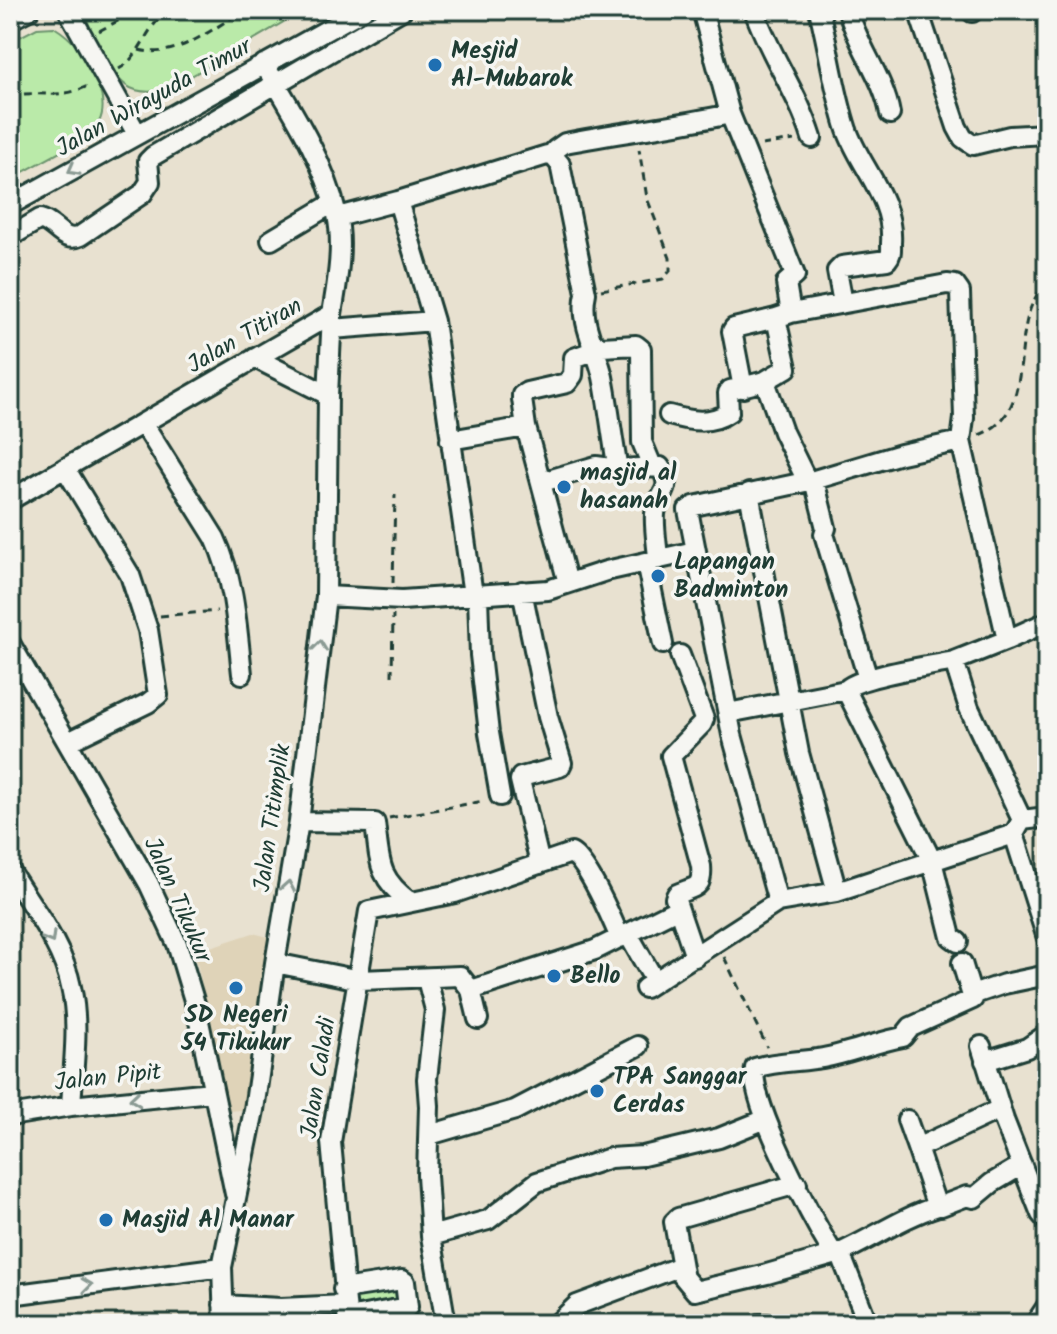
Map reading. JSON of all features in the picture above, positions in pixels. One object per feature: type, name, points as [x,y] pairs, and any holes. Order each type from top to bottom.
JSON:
[{"type":"street","points":[[10,20],[29,10]]},
{"type":"street","points":[[68,10],[137,134]]},
{"type":"street","name":"Jalan Wirayuda Timur","points":[[10,205],[363,10]]},
{"type":"street","points":[[10,237],[40,219],[49,221],[66,237],[75,239],[142,194],[150,182],[148,161],[153,156],[402,10]]},
{"type":"street","points":[[669,415],[698,421],[717,418],[729,412],[730,390],[765,381],[787,368],[785,289],[786,283],[795,275],[730,114],[702,10]]},
{"type":"street","points":[[754,10],[812,138]]},
{"type":"street","points":[[819,10],[848,133],[879,188],[892,233],[891,256],[887,260],[842,266],[837,271],[843,303]]},
{"type":"street","points":[[848,10],[854,33],[887,101],[890,114]]},
{"type":"street","points":[[918,10],[963,138],[973,145],[1010,136],[1047,134]]},
{"type":"street","name":"Jalan Titiran","points":[[10,500],[255,358],[332,322],[339,251],[335,210],[313,148],[264,64]]},
{"type":"street","points":[[618,469],[602,373],[583,307],[586,293],[555,150],[565,143],[730,114]]},
{"type":"street","points":[[271,240],[335,210],[398,201],[547,155],[556,160]]},
{"type":"street","points":[[398,201],[434,321],[475,595],[489,733],[500,796]]},
{"type":"street","points":[[743,388],[732,331],[734,328],[843,303],[955,285],[960,292],[962,315],[964,418],[961,441],[1007,640]]},
{"type":"street","points":[[332,322],[434,321]]},
{"type":"street","name":"Jalan Titimplik","points":[[223,1315],[222,1267],[254,1110],[299,822],[326,596],[328,395],[332,322]]},
{"type":"street","points":[[568,583],[526,427],[522,395],[567,383],[573,375],[574,358],[592,346],[636,345],[641,349],[642,442],[652,466]]},
{"type":"street","points":[[255,358],[328,395]]},
{"type":"street","points":[[765,381],[783,432],[810,480],[868,679]]},
{"type":"street","points":[[143,423],[215,538],[231,581],[242,674]]},
{"type":"street","points":[[450,440],[526,427]]},
{"type":"street","points":[[778,902],[728,713],[688,510],[694,506],[961,441]]},
{"type":"street","points":[[542,482],[596,466],[618,469],[660,467],[666,491],[655,511],[652,560],[663,644]]},
{"type":"street","points":[[65,468],[130,575],[145,616],[158,695],[148,703],[68,742]]},
{"type":"street","points":[[749,493],[799,753],[837,892]]},
{"type":"street","points":[[326,596],[402,600],[548,590],[695,551]]},
{"type":"street","points":[[522,591],[548,717],[562,763],[560,767],[521,777],[520,780],[540,864]]},
{"type":"street","points":[[728,713],[846,690],[847,686],[868,679],[954,661],[1047,622]]},
{"type":"street","name":"Jalan Tikukur","points":[[10,643],[149,884],[177,944],[196,1007],[237,1201]]},
{"type":"street","points":[[680,655],[704,719],[671,756],[701,866],[702,881],[699,885],[677,894],[677,909],[695,957]]},
{"type":"street","points":[[954,661],[969,708],[1018,827],[1047,938]]},
{"type":"street","points":[[846,690],[932,861],[951,937],[958,942]]},
{"type":"street","points":[[299,822],[375,823],[384,877],[410,902],[455,893],[566,854],[576,855],[650,985],[778,902],[837,892],[932,861],[1047,817]]},
{"type":"street","points":[[10,871],[62,959],[72,987],[75,1026],[71,1106]]},
{"type":"street","name":"Jalan Caladi","points":[[346,1309],[331,1142],[372,908],[410,902]]},
{"type":"street","points":[[471,990],[595,950],[677,909]]},
{"type":"street","points":[[275,963],[360,980],[460,976],[471,990],[478,1019]]},
{"type":"street","points":[[962,963],[976,1003]]},
{"type":"street","points":[[868,1324],[837,1254],[813,1221],[766,1119],[753,1077],[755,1068],[774,1062],[825,1058],[870,1043],[903,1037],[911,1027],[976,1003],[1004,984],[1047,975]]},
{"type":"street","points":[[427,979],[435,1010],[427,1079],[427,1175],[431,1236],[446,1324]]},
{"type":"street","points":[[1047,1034],[1027,1048],[983,1053],[1000,1109],[1041,1214],[1047,1221]]},
{"type":"street","points":[[429,1135],[515,1110],[638,1046]]},
{"type":"street","name":"Jalan Pipit","points":[[10,1116],[71,1106],[212,1092]]},
{"type":"street","points":[[917,1148],[1000,1109]]},
{"type":"street","points":[[431,1236],[488,1220],[537,1182],[610,1158],[643,1156],[719,1138],[766,1119]]},
{"type":"street","points":[[907,1120],[938,1206]]},
{"type":"street","points":[[797,1184],[678,1218],[674,1222],[687,1284],[695,1291],[837,1254],[885,1232],[910,1215],[967,1196],[974,1198],[1022,1165]]},
{"type":"street","points":[[10,1295],[222,1267]]},
{"type":"street","points":[[557,1324],[577,1305],[676,1268],[683,1273]]},
{"type":"street","points":[[223,1315],[281,1308],[346,1309],[407,1308],[405,1282],[402,1280],[346,1309]]},
{"type":"street","points":[[407,1296],[439,1291]]},
{"type":"street","points":[[1035,1324],[1047,1306]]},
{"type":"path","points":[[84,39],[138,10]]},
{"type":"path","points":[[139,50],[155,53],[177,48],[245,10]]},
{"type":"path","points":[[586,293],[663,279],[670,271],[670,258],[647,198],[636,129]]},
{"type":"path","points":[[961,441],[984,434],[1006,416],[1017,390],[1035,297],[1039,292],[1047,292]]},
{"type":"path","points":[[145,616],[234,608]]},
{"type":"path","points":[[375,823],[391,817],[500,796]]},
{"type":"path","points":[[716,943],[774,1062]]},
{"type":"path","points":[[17,1318],[19,1324]]},
{"type":"shaded area","name":"SD Negeri 54 Tikukur","points":[[253,933],[276,939],[253,1109],[228,1111],[195,952]]},
{"type":"green space","points":[[87,10],[304,10],[169,89],[144,92],[126,86],[113,71],[91,31]]},
{"type":"green space","points":[[54,27],[72,41],[90,67],[102,98],[101,116],[83,137],[10,179],[10,42],[37,28]]},
{"type":"green space","points":[[404,1283],[407,1306],[349,1317],[346,1290]]},
{"type":"place","name":"Mesjid Al-Mubarok","points":[[435,65]]},
{"type":"place","name":"masjid al hasanah","points":[[564,487]]},
{"type":"place","name":"Lapangan Badminton","points":[[658,576]]},
{"type":"place","name":"Bello","points":[[554,976]]},
{"type":"place","name":"SD Negeri 54 Tikukur","points":[[236,988]]},
{"type":"place","name":"TPA Sanggar Cerdas","points":[[597,1091]]},
{"type":"place","name":"Masjid Al Manar","points":[[106,1220]]}]
